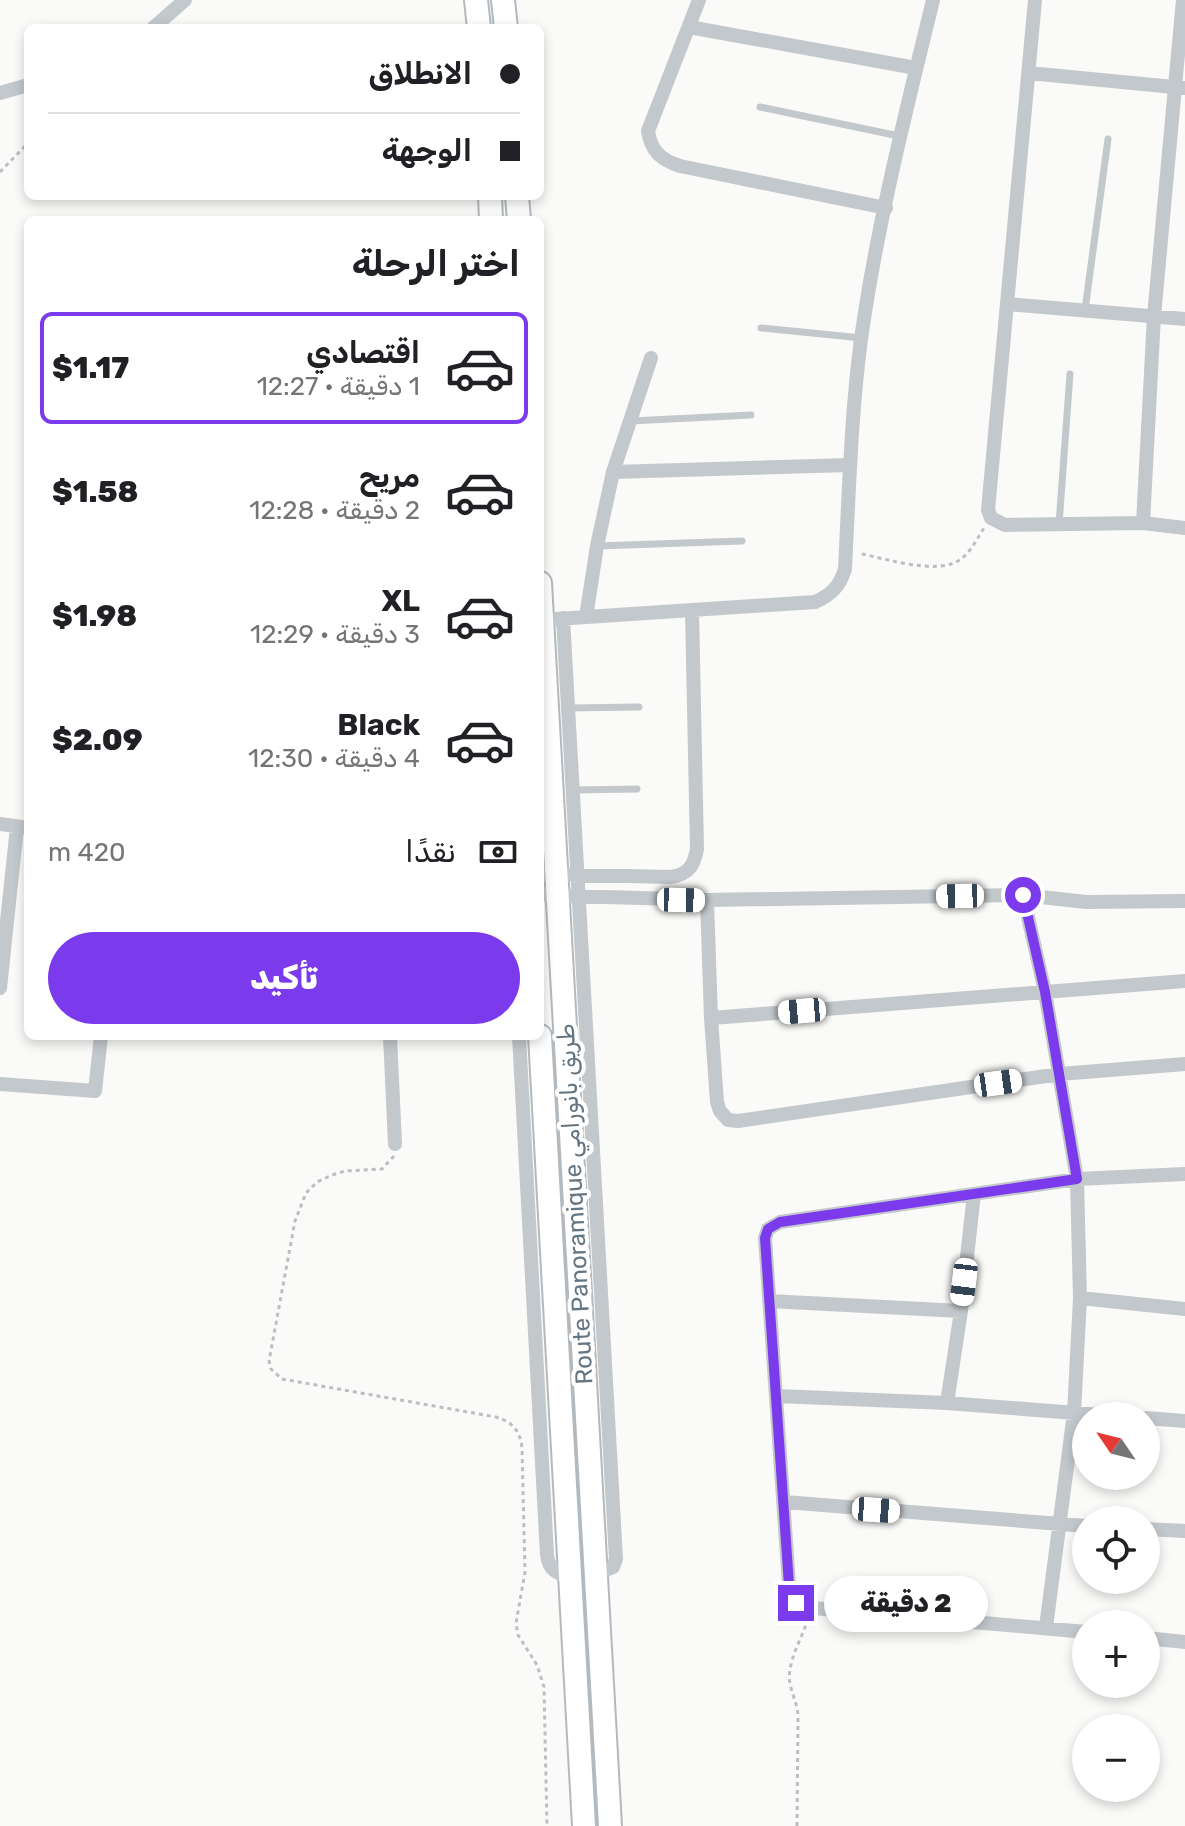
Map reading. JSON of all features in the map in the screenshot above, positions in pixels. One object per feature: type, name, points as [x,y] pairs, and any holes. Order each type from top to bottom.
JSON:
[{"type":"street","points":[[158,24],[185,0]]},
{"type":"street","points":[[476,0],[479,24]]},
{"type":"street","points":[[503,0],[506,24]]},
{"type":"street","points":[[699,0],[648,131],[650,144],[657,155],[680,166],[886,208]]},
{"type":"street","points":[[558,885],[573,790],[568,708],[548,619],[815,602],[835,590],[842,579],[862,338],[886,208],[933,0]]},
{"type":"street","points":[[1035,0],[987,500],[991,518],[1005,525],[1143,523],[1185,528]]},
{"type":"street","points":[[1143,523],[1154,316],[1180,88],[1183,0]]},
{"type":"street","points":[[689,27],[916,68]]},
{"type":"street","points":[[1029,73],[1180,88]]},
{"type":"street","points":[[0,93],[24,86]]},
{"type":"street","points":[[1008,304],[1185,319]]},
{"type":"street","points":[[586,617],[613,472],[651,358]]},
{"type":"street","points":[[613,472],[850,465]]},
{"type":"street","points":[[558,885],[681,876],[695,860],[692,611]]},
{"type":"street","name":"Route Panoramique طريق بانورامي","points":[[548,619],[558,885],[610,1826]]},
{"type":"street","points":[[0,824],[22,827],[0,988]]},
{"type":"street","points":[[558,885],[707,900],[1023,895],[1086,902],[1185,901]]},
{"type":"street","points":[[1023,895],[1045,992],[1077,1179],[1080,1298],[1075,1402]]},
{"type":"street","points":[[707,900],[717,1102],[723,1116],[734,1121],[1060,1074],[1185,1064]]},
{"type":"street","points":[[711,1018],[1185,981]]},
{"type":"street","points":[[0,1084],[95,1091],[101,1040]]},
{"type":"street","points":[[390,1040],[395,1144]]},
{"type":"street","points":[[519,1040],[547,1555],[555,1572],[570,1577]]},
{"type":"street","name":"Route Panoramique طريق بانورامي","points":[[540,1040],[584,1826]]},
{"type":"street","points":[[1072,1630],[813,1608],[796,1603],[791,1595],[765,1238],[772,1226],[780,1222],[1077,1179],[1185,1174]]},
{"type":"street","points":[[947,1403],[974,1194]]},
{"type":"street","points":[[1080,1298],[1185,1309]]},
{"type":"street","points":[[769,1301],[961,1311]]},
{"type":"street","points":[[777,1396],[947,1403],[1072,1413]]},
{"type":"street","points":[[1160,1419],[1185,1421]]},
{"type":"street","points":[[1046,1627],[1072,1427]]},
{"type":"street","points":[[785,1502],[1072,1526]]},
{"type":"street","points":[[1160,1530],[1185,1531]]},
{"type":"street","points":[[573,1623],[599,1622]]},
{"type":"street","points":[[1160,1639],[1185,1642]]},
{"type":"lane","points":[[760,107],[901,137]]},
{"type":"lane","points":[[1085,310],[1108,139]]},
{"type":"lane","points":[[761,328],[862,338]]},
{"type":"lane","points":[[1059,524],[1070,374]]},
{"type":"lane","points":[[629,421],[751,415]]},
{"type":"lane","points":[[597,546],[742,541]]},
{"type":"lane","points":[[568,708],[639,707]]},
{"type":"lane","points":[[573,790],[637,789]]},
{"type":"path","points":[[0,172],[24,147]]},
{"type":"path","points":[[846,551],[924,566],[940,566],[961,559],[991,518]]},
{"type":"path","points":[[395,1144],[395,1154],[382,1169],[345,1171],[332,1175],[317,1182],[306,1193],[295,1221],[269,1361],[271,1369],[282,1379],[496,1417],[507,1420],[515,1427],[522,1448],[525,1572],[516,1623],[518,1635],[537,1665],[544,1687],[547,1826]]},
{"type":"path","points":[[797,1826],[798,1715],[789,1682],[790,1669],[813,1608]]},
{"type":"route","points":[[796,1603],[789,1585],[765,1238],[768,1229],[780,1222],[1077,1179],[1045,992],[1023,895]]}]
